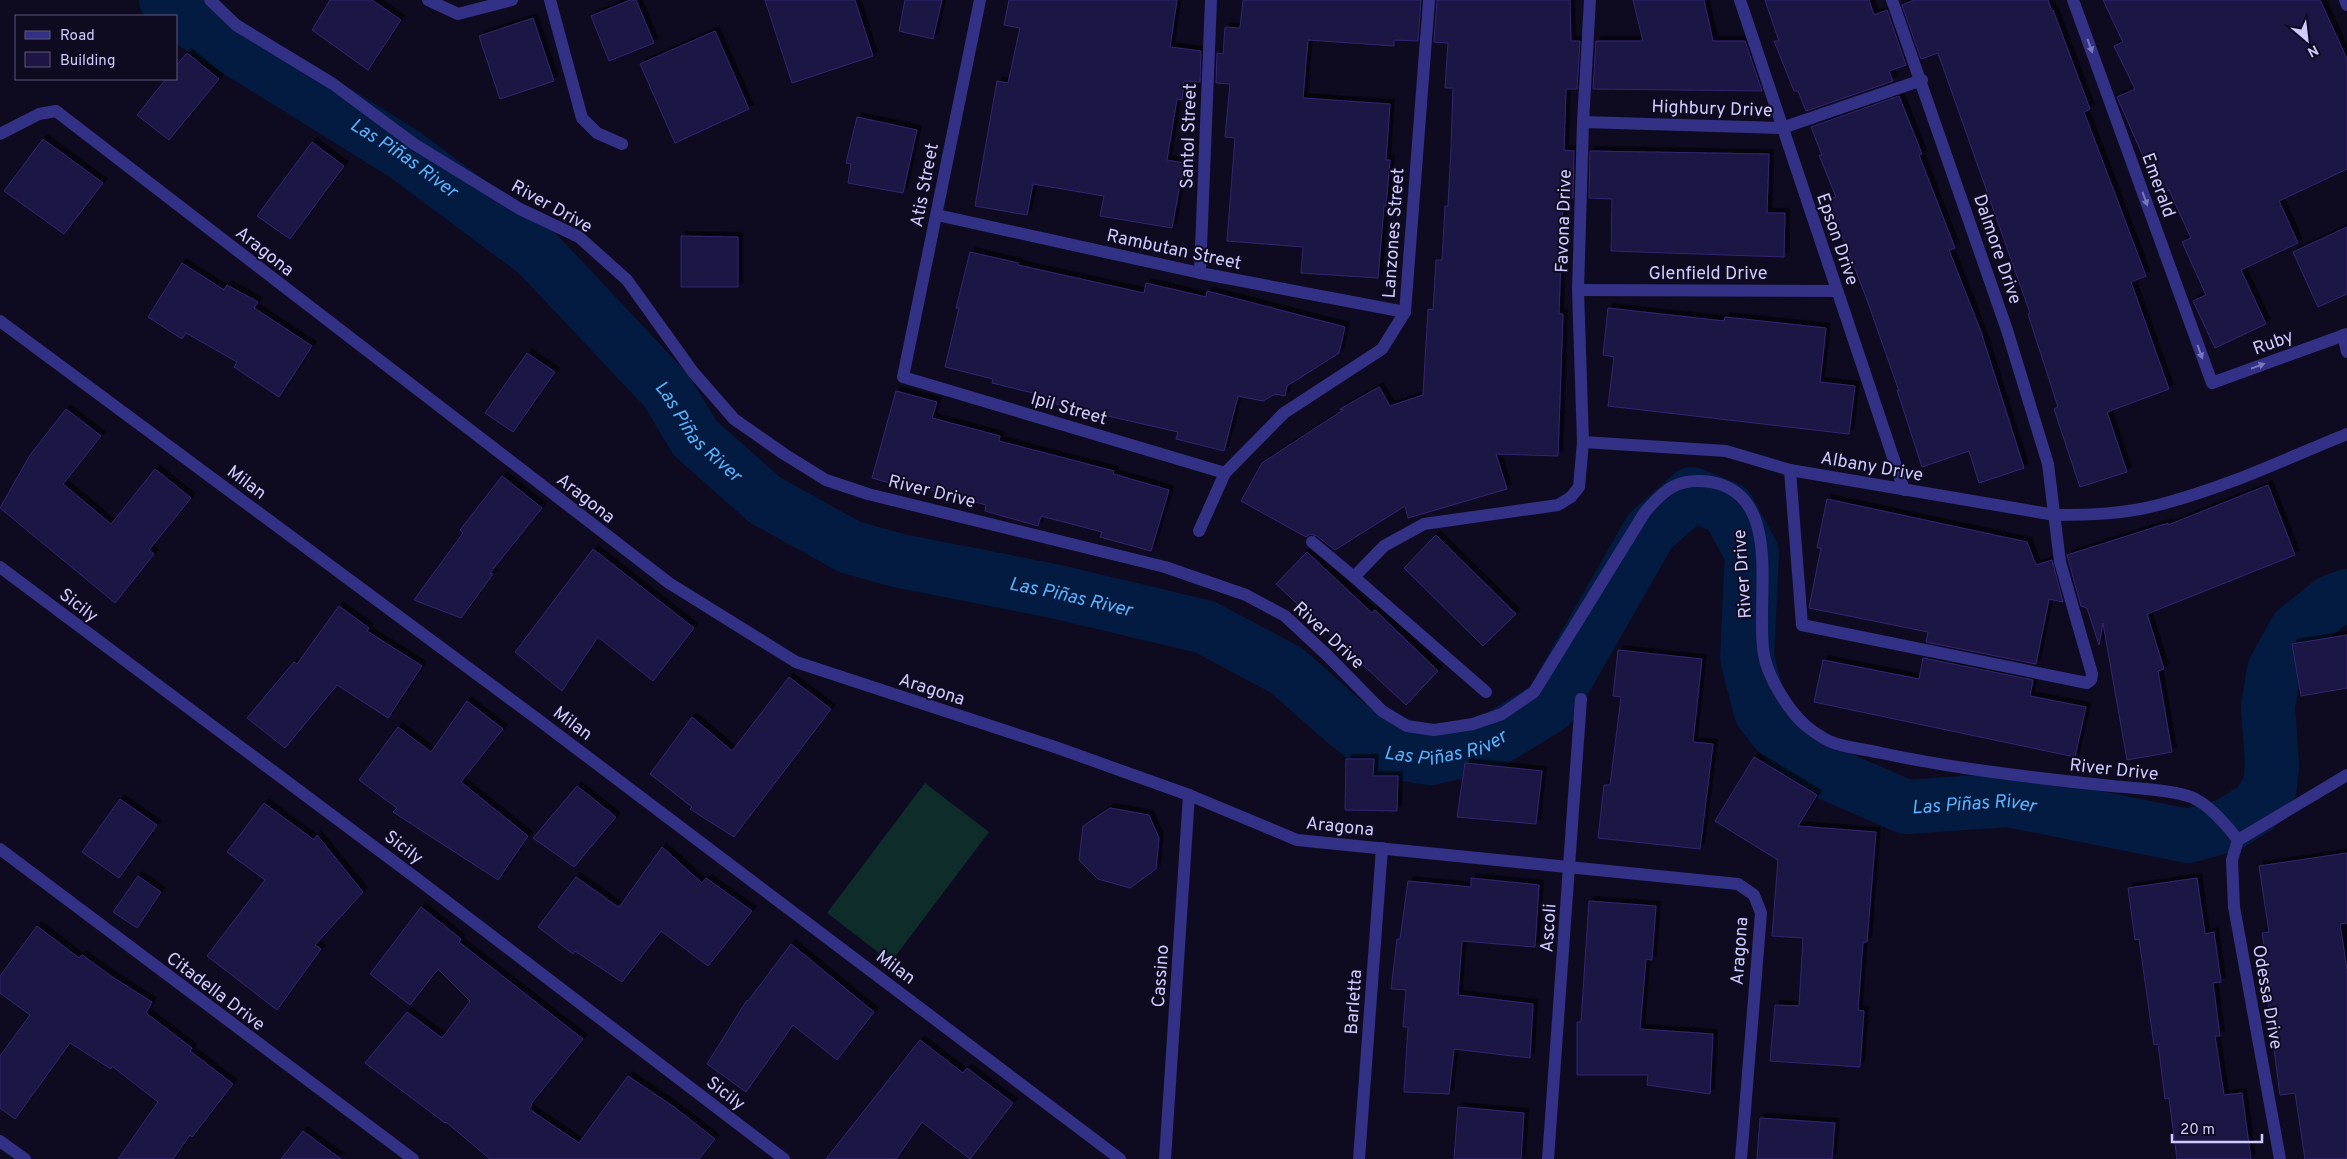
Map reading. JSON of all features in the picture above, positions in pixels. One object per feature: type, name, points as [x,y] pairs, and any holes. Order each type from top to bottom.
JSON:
[{"type":"street","name":"River Drive","points":[[210,0],[236,25],[333,84],[414,144],[520,209],[579,237],[627,280],[693,372],[734,419],[784,454],[826,480],[868,494],[1165,568],[1246,594],[1286,616],[1382,711],[1407,726],[1434,730],[1473,724],[1502,714],[1534,692],[1644,512],[1664,490],[1693,479],[1719,484],[1739,495],[1758,521],[1762,558],[1764,654],[1770,674],[1784,699],[1804,724],[1829,741],[1905,758],[2057,780],[2166,792],[2197,799],[2230,829],[2238,840]]},
{"type":"street","points":[[428,0],[458,14],[512,0]]},
{"type":"street","points":[[550,0],[582,118],[597,133],[622,144]]},
{"type":"street","name":"Atis Street","points":[[903,377],[980,0]]},
{"type":"street","name":"Santol Street","points":[[1200,273],[1211,0]]},
{"type":"street","name":"Lanzones Street","points":[[1199,530],[1225,472],[1284,413],[1382,349],[1405,312],[1429,0]]},
{"type":"street","name":"Favona Drive","points":[[1354,577],[1384,546],[1424,524],[1558,505],[1571,497],[1579,487],[1583,442],[1578,290],[1583,122],[1590,0]]},
{"type":"street","name":"Epson Drive","points":[[1740,0],[1904,490]]},
{"type":"street","name":"Dalmore Drive","points":[[1790,470],[1802,625],[2087,683],[2091,680],[2092,674],[2060,562],[2048,464],[2010,339],[1922,80],[1892,0]]},
{"type":"street","name":"Emerald","points":[[2073,0],[2212,383]]},
{"type":"street","points":[[2345,0],[2347,5]]},
{"type":"street","name":"Highbury Drive","points":[[1583,122],[1782,128],[1922,80]]},
{"type":"street","name":"Aragona","points":[[0,134],[39,114],[56,111],[668,583],[796,662],[1055,747],[1189,795],[1297,840],[1738,884],[1754,895],[1761,914],[1741,1159]]},
{"type":"street","name":"Rambutan Street","points":[[936,215],[1200,273],[1405,312]]},
{"type":"street","name":"Glenfield Drive","points":[[1578,290],[1837,291]]},
{"type":"street","name":"Milan","points":[[0,321],[532,715],[1120,1159]]},
{"type":"street","points":[[2345,335],[2347,352]]},
{"type":"street","name":"Ruby","points":[[2212,383],[2345,335]]},
{"type":"street","name":"Ipil Street","points":[[903,377],[1225,472]]},
{"type":"street","name":"Albany Drive","points":[[1583,442],[1726,450],[1790,470],[2055,515],[2090,515],[2156,506],[2201,493],[2347,434]]},
{"type":"street","points":[[1312,542],[1486,692]]},
{"type":"street","name":"Sicily","points":[[0,567],[412,876],[784,1159]]},
{"type":"street","name":"Ascoli","points":[[1548,1159],[1581,699]]},
{"type":"street","points":[[2238,840],[2347,775]]},
{"type":"street","name":"Cassino","points":[[1166,1159],[1189,795]]},
{"type":"street","name":"Odessa Drive","points":[[2238,840],[2232,860],[2234,907],[2280,1159]]},
{"type":"street","name":"Barletta","points":[[1359,1159],[1382,848]]},
{"type":"street","name":"Citadella Drive","points":[[0,849],[413,1159]]},
{"type":"street","points":[[0,1141],[25,1159]]},
{"type":"green space","points":[[925,783],[989,832],[891,962],[827,913]]},
{"type":"building","points":[[330,0],[372,0],[401,20],[368,70],[312,30]]},
{"type":"building","points":[[630,0],[636,0],[654,43],[609,61],[591,16]]},
{"type":"building","points":[[765,0],[855,0],[873,56],[792,83]]},
{"type":"building","points":[[905,0],[942,0],[933,39],[899,31]]},
{"type":"building","points":[[1009,0],[1177,0],[1170,47],[1201,51],[1200,82],[1184,81],[1182,100],[1177,99],[1167,160],[1184,163],[1172,228],[1100,216],[1104,196],[1033,184],[1027,215],[975,206],[997,81],[1008,83],[1020,28],[1004,25]]},
{"type":"building","points":[[1243,0],[1421,0],[1418,41],[1394,40],[1394,46],[1308,40],[1303,98],[1390,104],[1386,160],[1390,160],[1378,278],[1301,273],[1303,247],[1227,241],[1235,138],[1225,137],[1230,84],[1216,83],[1217,53],[1223,54],[1225,27],[1240,28]]},
{"type":"building","points":[[1437,0],[1570,0],[1571,41],[1580,41],[1577,89],[1566,89],[1564,150],[1574,151],[1573,198],[1563,198],[1559,314],[1563,314],[1558,456],[1496,454],[1507,489],[1408,518],[1405,506],[1335,550],[1317,536],[1310,534],[1306,537],[1241,501],[1262,463],[1343,410],[1340,409],[1379,387],[1390,406],[1423,395],[1428,309],[1433,310],[1436,260],[1442,260],[1445,206],[1448,206],[1451,147],[1453,88],[1445,88],[1448,43],[1434,42]]},
{"type":"building","points":[[1633,0],[1704,0],[1713,41],[1745,41],[1762,91],[1593,89],[1596,41],[1643,41]]},
{"type":"building","points":[[1765,0],[1869,0],[1874,15],[1887,10],[1906,65],[1889,71],[1893,81],[1806,111],[1798,91],[1794,91],[1774,41],[1779,41]]},
{"type":"building","points":[[1914,0],[2048,0],[2053,10],[2090,109],[2084,112],[2146,276],[2131,282],[2169,389],[2107,412],[2127,472],[2080,487],[2054,409],[2058,407],[2028,314],[2030,313],[1938,53],[1921,59],[1902,5]]},
{"type":"building","points":[[2103,0],[2320,0],[2347,59],[2347,169],[2279,201],[2298,243],[2241,270],[2266,324],[2215,348],[2193,301],[2206,295],[2182,242],[2191,238],[2169,190],[2160,195],[2117,97],[2135,89],[2114,46],[2123,42]]},
{"type":"building","points":[[533,18],[554,81],[500,99],[479,36]]},
{"type":"building","points":[[715,31],[749,109],[675,143],[640,64]]},
{"type":"building","points":[[187,53],[219,79],[169,140],[137,115],[165,80],[178,80],[178,64]]},
{"type":"building","points":[[1899,96],[1922,154],[1919,155],[1955,248],[1949,250],[1981,332],[2024,468],[1979,483],[1969,451],[1922,467],[1897,390],[1899,391],[1866,297],[1828,200],[1836,197],[1819,155],[1822,155],[1811,127]]},
{"type":"building","points":[[857,117],[917,130],[903,193],[848,183],[851,164],[846,163]]},
{"type":"building","points":[[43,139],[103,183],[64,234],[4,191]]},
{"type":"building","points":[[312,142],[344,166],[290,239],[257,216]]},
{"type":"building","points":[[1590,151],[1769,154],[1767,213],[1785,213],[1784,257],[1611,251],[1612,199],[1589,198]]},
{"type":"building","points":[[2347,227],[2347,294],[2318,307],[2293,252]]},
{"type":"building","points":[[681,236],[738,237],[738,287],[681,287]]},
{"type":"building","points":[[970,252],[1018,263],[1018,265],[1144,293],[1146,283],[1206,297],[1207,291],[1345,327],[1339,353],[1287,386],[1285,396],[1275,394],[1263,401],[1238,396],[1224,451],[1176,439],[1178,432],[1051,403],[1053,398],[992,383],[993,379],[945,367],[959,308],[956,308]]},
{"type":"building","points":[[182,263],[224,290],[227,285],[258,302],[254,308],[312,346],[279,397],[234,367],[237,362],[186,333],[182,339],[148,317]]},
{"type":"building","points":[[1608,308],[1724,321],[1725,317],[1826,328],[1820,382],[1855,386],[1849,434],[1608,406],[1614,357],[1603,355]]},
{"type":"building","points":[[527,353],[555,372],[513,432],[485,413]]},
{"type":"building","points":[[896,391],[937,402],[932,418],[1000,436],[999,441],[1114,471],[1113,474],[1169,490],[1151,551],[1100,537],[1102,532],[1041,516],[1038,526],[985,511],[986,505],[913,485],[912,489],[872,478]]},
{"type":"building","points":[[66,409],[101,436],[63,484],[111,524],[155,469],[191,498],[149,550],[154,554],[115,603],[0,508],[30,455]]},
{"type":"building","points":[[502,476],[542,508],[490,573],[493,574],[461,618],[414,600],[463,533],[460,530]]},
{"type":"building","points":[[2268,485],[2295,555],[2147,614],[2164,669],[2158,671],[2172,752],[2127,760],[2103,623],[2099,645],[2087,608],[2081,606],[2067,555],[2168,523],[2168,525]]},
{"type":"building","points":[[1827,499],[2027,542],[2036,565],[2052,560],[2063,602],[2049,599],[2036,664],[1926,642],[1928,632],[1809,608],[1821,548],[1817,548]]},
{"type":"building","points":[[1436,535],[1516,614],[1483,646],[1404,568]]},
{"type":"building","points":[[593,549],[694,628],[653,681],[598,637],[562,691],[515,652]]},
{"type":"building","points":[[1307,552],[1372,613],[1375,610],[1438,671],[1406,705],[1276,584]]},
{"type":"building","points":[[339,606],[369,628],[367,631],[422,666],[388,718],[337,685],[285,748],[247,718],[294,662],[297,664]]},
{"type":"building","points":[[2347,635],[2347,688],[2301,696],[2292,644]]},
{"type":"building","points":[[1618,650],[1702,659],[1693,742],[1713,744],[1700,849],[1598,838],[1604,785],[1610,785],[1621,697],[1613,696]]},
{"type":"building","points":[[1923,658],[2033,680],[2030,696],[2086,707],[2075,757],[1814,702],[1823,660],[1919,679]]},
{"type":"building","points":[[789,677],[831,709],[734,837],[690,809],[692,807],[650,774],[692,717],[732,751]]},
{"type":"building","points":[[467,701],[503,729],[461,782],[528,836],[498,880],[393,812],[397,808],[359,780],[398,727],[431,752]]},
{"type":"building","points":[[1754,757],[1817,795],[1798,826],[1876,832],[1867,942],[1863,942],[1858,1010],[1864,1011],[1860,1067],[1770,1061],[1775,1005],[1799,1006],[1803,938],[1772,936],[1778,860],[1715,821]]},
{"type":"building","points":[[1346,759],[1374,759],[1373,776],[1398,776],[1397,811],[1345,810]]},
{"type":"building","points":[[1465,763],[1542,771],[1536,824],[1457,817]]},
{"type":"building","points":[[577,786],[616,817],[574,867],[533,838]]},
{"type":"building","points":[[120,799],[157,825],[119,878],[82,852]]},
{"type":"building","points":[[264,803],[314,840],[317,835],[363,892],[315,945],[321,949],[277,1010],[207,956],[265,880],[227,852]]},
{"type":"building","points":[[1110,808],[1149,815],[1159,838],[1156,869],[1130,888],[1098,879],[1079,860],[1083,826]]},
{"type":"building","points":[[662,847],[702,883],[706,878],[752,911],[708,966],[661,931],[622,982],[575,951],[573,954],[538,927],[576,877],[618,907],[620,906]]},
{"type":"building","points":[[2347,853],[2347,923],[2340,924],[2347,970],[2347,1159],[2305,1159],[2295,1093],[2280,1095],[2266,988],[2271,987],[2262,933],[2269,932],[2259,866]]},
{"type":"building","points":[[138,876],[161,892],[137,928],[113,912]]},
{"type":"building","points":[[1471,878],[1539,885],[1535,947],[1462,941],[1458,995],[1533,1004],[1530,1058],[1454,1049],[1449,1094],[1404,1092],[1408,1027],[1403,1027],[1406,990],[1391,989],[1397,939],[1400,939],[1408,881],[1471,887]]},
{"type":"building","points":[[2197,878],[2205,934],[2214,932],[2221,982],[2213,983],[2220,1036],[2215,1036],[2224,1095],[2242,1093],[2251,1159],[2177,1159],[2169,1098],[2165,1099],[2158,1044],[2154,1045],[2139,939],[2135,940],[2128,888]]},
{"type":"building","points":[[1589,901],[1656,906],[1652,960],[1646,959],[1640,1029],[1713,1034],[1710,1094],[1647,1085],[1648,1075],[1577,1075],[1577,1022],[1581,1022]]},
{"type":"building","points":[[421,907],[461,939],[459,942],[583,1039],[529,1109],[579,1143],[628,1076],[674,1107],[715,1139],[699,1159],[490,1159],[446,1122],[365,1063],[407,1012],[442,1038],[470,1001],[438,969],[410,1005],[370,974]]},
{"type":"building","points":[[37,926],[79,958],[82,955],[152,1002],[146,1013],[192,1048],[190,1051],[233,1084],[192,1137],[190,1135],[173,1159],[118,1159],[158,1102],[112,1066],[111,1069],[70,1043],[15,1119],[0,1108],[0,1056],[30,1015],[0,993],[0,976]]},
{"type":"building","points":[[791,944],[874,1012],[837,1060],[793,1025],[746,1092],[707,1064],[747,1000]]},
{"type":"building","points":[[920,1040],[963,1073],[967,1068],[1013,1103],[970,1159],[922,1122],[896,1159],[826,1159]]},
{"type":"building","points":[[1458,1107],[1524,1113],[1521,1159],[1454,1159]]},
{"type":"building","points":[[1760,1118],[1835,1123],[1832,1159],[1757,1159]]},
{"type":"building","points":[[303,1131],[341,1159],[281,1159]]},
{"type":"waterway","name":"Las Piñas River","points":[[166,0],[184,17],[404,154],[537,253],[666,390],[695,438],[765,500],[850,547],[896,560],[1058,592],[1205,627],[1286,670],[1346,723],[1383,751],[1430,758],[1483,747],[1550,706],[1650,531],[1692,494],[1728,509],[1752,553],[1747,658],[1761,712],[1800,761],[1906,807],[2008,800],[2188,836],[2228,825],[2257,807],[2270,787],[2272,765],[2268,707],[2274,670],[2296,630],[2331,602],[2347,596]]}]
